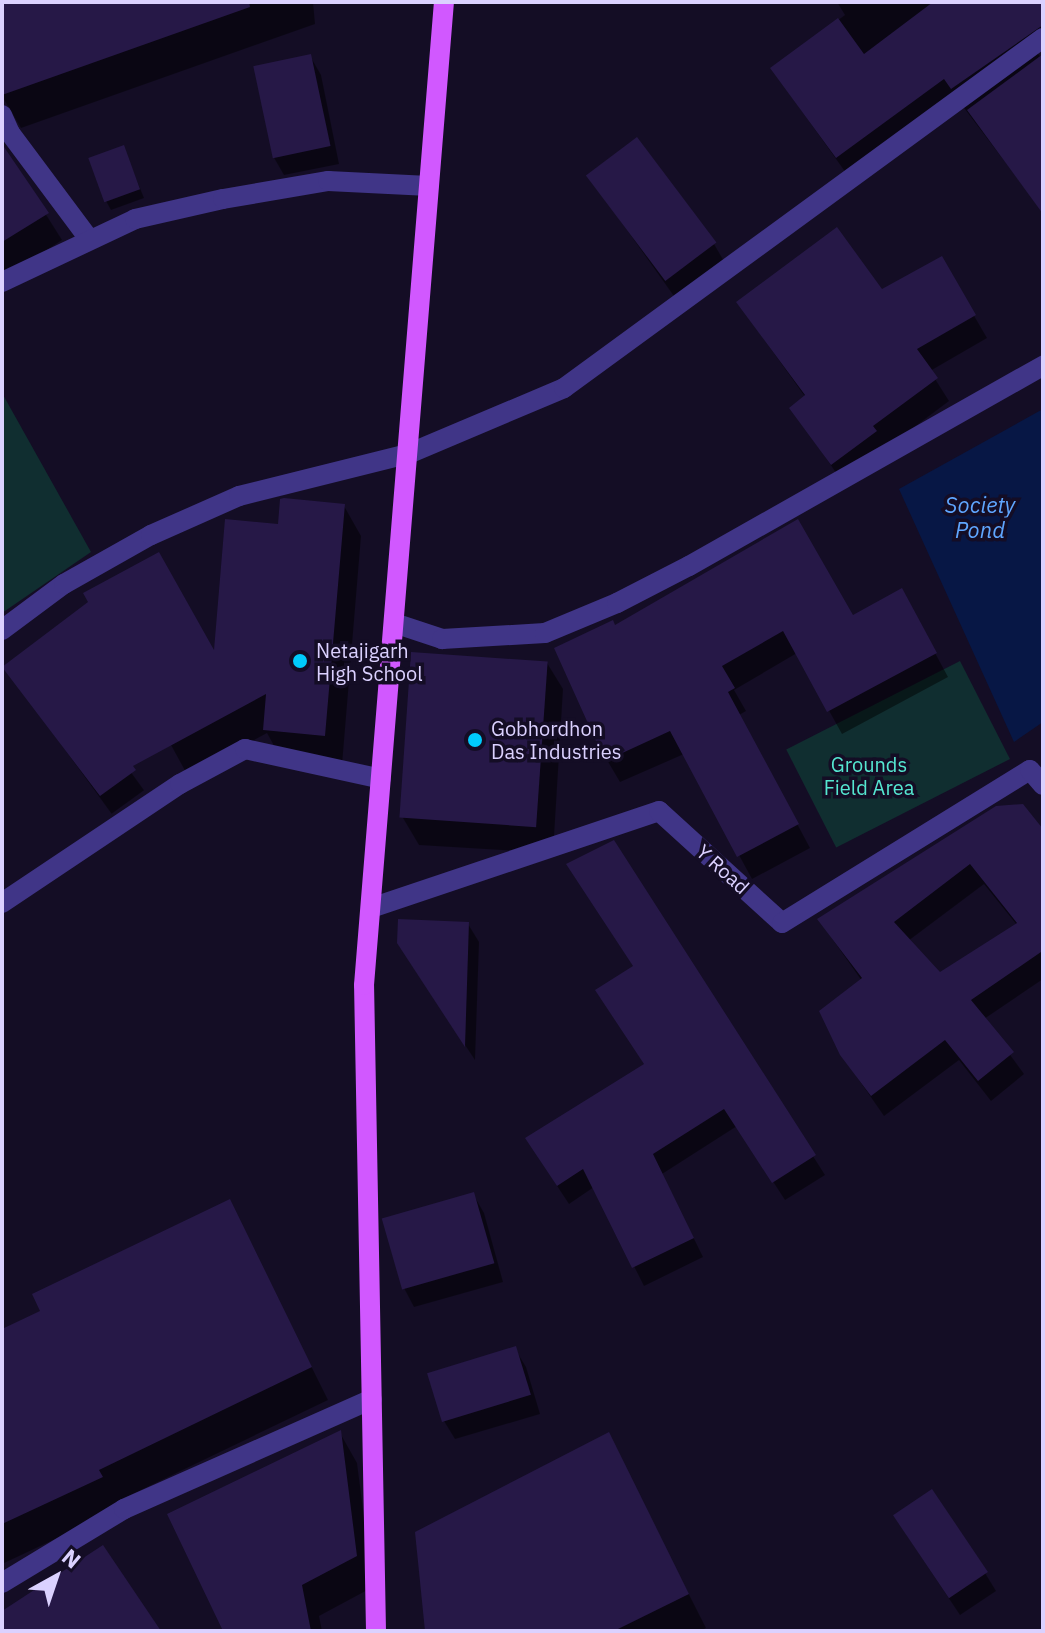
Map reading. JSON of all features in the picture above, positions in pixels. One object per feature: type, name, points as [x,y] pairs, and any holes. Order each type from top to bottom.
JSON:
[{"type":"main road","points":[[376,1631],[364,985],[444,2]]},
{"type":"street","points":[[2,630],[64,584],[151,535],[239,496],[319,473],[408,454],[564,388],[1043,38]]},
{"type":"street","points":[[2,115],[10,133],[89,239]]},
{"type":"street","points":[[2,282],[135,219],[328,181],[429,186]]},
{"type":"street","points":[[394,623],[442,639],[545,633],[617,603],[1043,366]]},
{"type":"street","points":[[2,903],[180,784],[245,749],[381,779]]},
{"type":"street","name":"Y Road","points":[[371,908],[659,811],[782,923],[1030,770],[1043,785]]},
{"type":"street","points":[[2,1583],[124,1509],[372,1399]]},
{"type":"green space","points":[[2,393],[91,552],[2,613]]},
{"type":"green space","name":"Grounds Field Area","points":[[960,661],[1010,759],[836,848],[786,750]]},
{"type":"water","name":"Society Pond","points":[[1043,409],[1043,722],[1014,742],[899,489]]},
{"type":"building","points":[[2,2],[249,2],[250,7],[2,95]]},
{"type":"building","points":[[933,2],[1043,2],[1043,25],[951,89],[944,79],[836,158],[770,68],[838,18],[864,54]]},
{"type":"building","points":[[311,54],[331,146],[273,158],[253,66]]},
{"type":"building","points":[[1043,54],[1043,214],[967,110]]},
{"type":"building","points":[[637,137],[716,242],[665,281],[586,176]]},
{"type":"building","points":[[2,144],[49,213],[2,242]]},
{"type":"building","points":[[124,145],[140,189],[104,202],[88,158]]},
{"type":"building","points":[[837,227],[882,289],[942,256],[976,315],[917,349],[938,378],[873,426],[877,431],[831,465],[789,408],[805,395],[736,302]]},
{"type":"building","points":[[280,499],[345,504],[325,736],[263,730],[266,694],[133,766],[136,770],[100,796],[2,667],[88,602],[83,593],[159,552],[214,650],[225,519],[278,524]]},
{"type":"building","points":[[798,519],[853,615],[902,588],[937,653],[827,712],[783,631],[722,666],[735,688],[728,692],[799,824],[737,857],[670,731],[605,761],[554,648],[613,620],[615,625]]},
{"type":"building","name":"Gobhordhon Das Industries","points":[[411,652],[548,662],[536,827],[399,818]]},
{"type":"building","points":[[1023,804],[1043,829],[1043,955],[1041,952],[971,1000],[1014,1052],[978,1081],[945,1040],[871,1096],[840,1055],[819,1011],[862,978],[817,919],[996,806]],"holes":[[[970,864],[1017,923],[940,972],[894,922]]]},
{"type":"building","points":[[614,840],[816,1155],[772,1183],[724,1109],[653,1154],[694,1238],[632,1268],[583,1169],[557,1186],[525,1138],[644,1064],[595,990],[633,966],[566,864]]},
{"type":"building","points":[[398,919],[469,922],[465,1047],[397,943]]},
{"type":"building","points":[[474,1192],[494,1263],[402,1290],[382,1218]]},
{"type":"building","points":[[230,1199],[312,1367],[99,1470],[103,1477],[2,1524],[2,1329],[40,1311],[32,1294]]},
{"type":"building","points":[[516,1346],[531,1395],[442,1422],[427,1373]]},
{"type":"building","points":[[341,1430],[357,1556],[302,1585],[311,1631],[223,1631],[167,1514]]},
{"type":"building","points":[[609,1432],[689,1594],[614,1631],[425,1631],[415,1532]]},
{"type":"building","points":[[932,1489],[988,1572],[949,1598],[893,1515]]},
{"type":"building","points":[[103,1545],[161,1631],[2,1631],[2,1611]]},
{"type":"place","name":"Netajigarh High School","points":[[300,661]]},
{"type":"place","name":"Gobhordhon Das Industries","points":[[475,740]]}]
